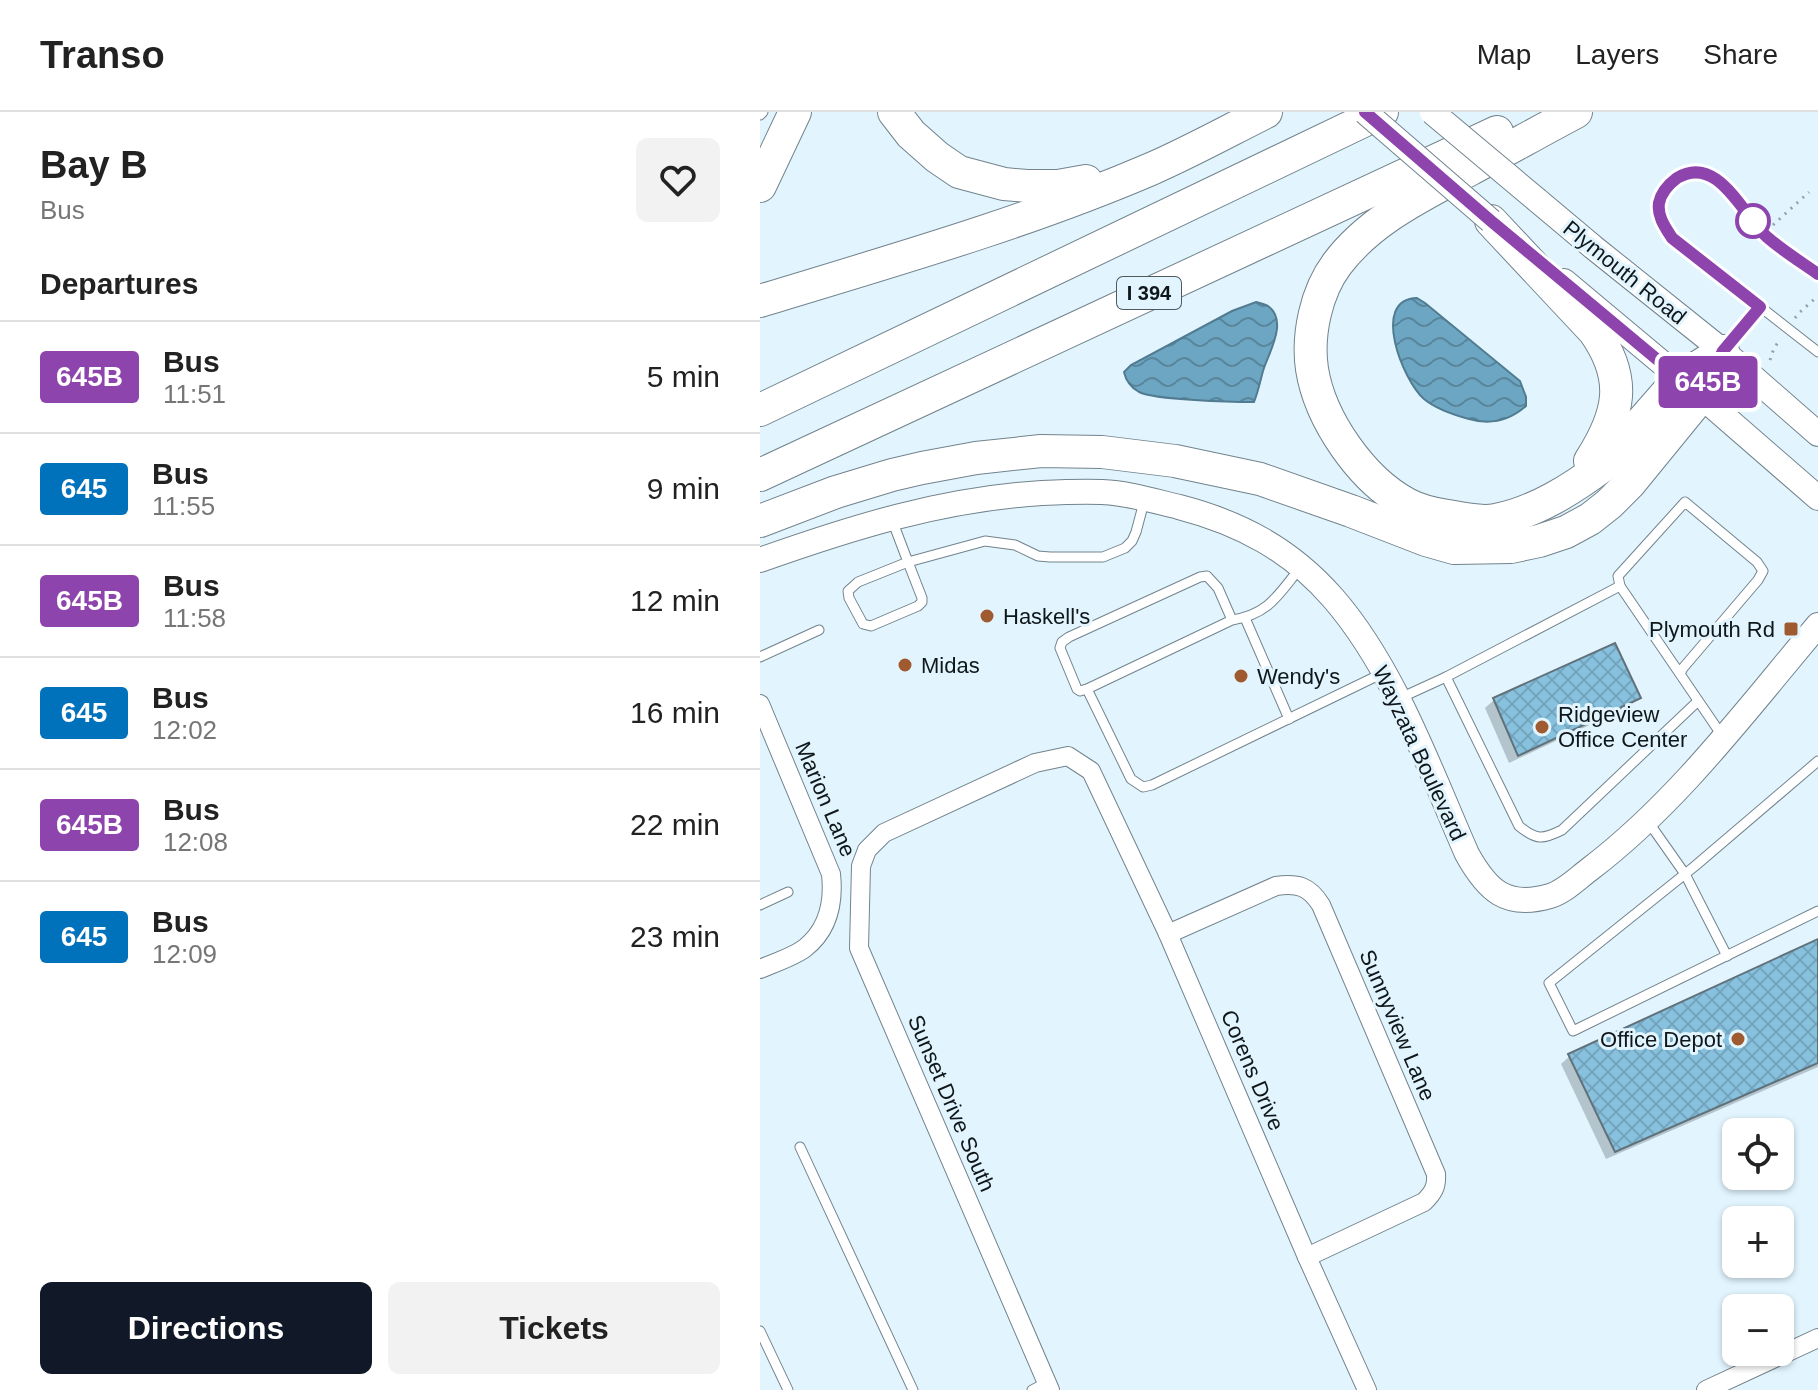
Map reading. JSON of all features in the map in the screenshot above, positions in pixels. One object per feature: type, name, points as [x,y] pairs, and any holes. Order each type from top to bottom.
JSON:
[{"type":"highway","points":[[760,186],[795,112]]},
{"type":"highway","points":[[894,112],[911,134],[959,172],[1004,184],[1058,186],[1088,180],[1147,160],[1263,112]]},
{"type":"highway","points":[[760,301],[877,266],[1056,206],[1152,169],[1263,112]]},
{"type":"highway","points":[[760,410],[1382,112]]},
{"type":"highway","name":"I 394","points":[[760,475],[1539,112]]},
{"type":"highway","points":[[1576,112],[1380,221],[1334,267],[1323,287],[1311,343],[1316,387],[1330,421],[1373,479],[1409,505],[1434,514],[1494,520],[1552,500],[1604,465],[1691,387],[1723,351]]},
{"type":"highway","points":[[1491,221],[1594,331],[1611,360],[1615,410],[1606,436],[1573,487]]},
{"type":"highway","points":[[760,521],[836,492],[922,468],[1041,451],[1102,452],[1175,461],[1260,479],[1454,548],[1511,547],[1566,532],[1609,504],[1630,483],[1691,387]]},
{"type":"street","name":"Plymouth Road","points":[[1365,112],[1818,498]]},
{"type":"street","name":"Plymouth Road","points":[[1432,112],[1723,351],[1818,434]]},
{"type":"street","name":"Wayzata Boulevard","points":[[760,560],[891,517],[1007,495],[1103,492],[1145,498],[1233,525],[1273,544],[1302,565],[1351,620],[1398,699],[1478,875],[1503,896],[1518,900],[1554,895],[1603,859],[1647,820],[1723,737],[1818,625]]},
{"type":"street","name":"Marion Lane","points":[[760,704],[831,874],[833,894],[829,916],[820,932],[804,949],[760,969]]},
{"type":"street","name":"Corens Drive","points":[[884,833],[1035,763],[1068,756],[1091,771],[1168,934],[1367,1390]]},
{"type":"street","name":"Sunset Drive South","points":[[884,833],[867,850],[861,866],[859,948],[1043,1387]]},
{"type":"street","name":"Sunnyview Lane","points":[[1168,934],[1276,886],[1291,884],[1305,888],[1321,905],[1436,1174],[1437,1184],[1424,1202],[1307,1257]]},
{"type":"street","points":[[1706,1390],[1818,1338]]},
{"type":"lane","points":[[1818,274],[1766,236],[1714,177],[1700,173],[1685,174],[1664,191],[1659,203],[1660,215],[1672,238],[1818,352]]},
{"type":"lane","points":[[1723,351],[1760,307]]},
{"type":"lane","points":[[891,517],[908,562],[922,598],[922,602],[871,626],[863,624],[849,598],[848,591],[858,582],[908,562],[985,541],[1015,545],[1038,556],[1103,557],[1125,548],[1132,541],[1145,498]]},
{"type":"lane","points":[[1680,674],[1763,571],[1757,562],[1685,502],[1618,576],[1620,586],[1698,701],[1723,737]]},
{"type":"lane","points":[[1232,620],[1218,588],[1207,576],[1200,577],[1069,637],[1062,642],[1061,654],[1077,689],[1087,689],[1232,620],[1257,614],[1266,608],[1302,565]]},
{"type":"lane","points":[[1398,699],[1620,586]]},
{"type":"lane","points":[[1245,618],[1289,719]]},
{"type":"lane","points":[[760,657],[819,630]]},
{"type":"lane","points":[[1087,689],[1126,770],[1136,784],[1143,787],[1384,672]]},
{"type":"lane","points":[[1446,677],[1519,826],[1531,836],[1546,838],[1562,830],[1698,701]]},
{"type":"lane","points":[[1818,761],[1685,874],[1549,983],[1573,1031],[1818,911]]},
{"type":"lane","points":[[1647,820],[1685,874],[1727,956]]},
{"type":"lane","points":[[760,905],[788,892]]},
{"type":"lane","points":[[800,1147],[913,1390]]},
{"type":"lane","points":[[760,1331],[788,1390]]},
{"type":"path","points":[[1766,236],[1776,221],[1809,192]]},
{"type":"water","points":[[1417,298],[1520,381],[1526,406],[1506,418],[1484,422],[1451,414],[1424,399],[1407,376],[1393,326],[1395,312],[1403,302]]},
{"type":"water","points":[[1256,302],[1274,312],[1277,329],[1254,402],[1148,395],[1133,388],[1127,381],[1124,372],[1131,365],[1232,311]]},
{"type":"building","name":"Ridgeview Office Center","points":[[1615,643],[1641,698],[1518,756],[1493,698]]},
{"type":"building","points":[[1818,939],[1818,1063],[1615,1152],[1568,1054]]},
{"type":"bus line","name":"645B","points":[[1365,112],[1701,396],[1723,351],[1760,307],[1672,238],[1664,226],[1659,203],[1674,180],[1685,174],[1700,173],[1714,177],[1766,236],[1818,274]]},
{"type":"place","name":"Haskell's","points":[[987,616]]},
{"type":"place","name":"Plymouth Rd","points":[[1791,629]]},
{"type":"place","name":"Midas","points":[[905,665]]},
{"type":"place","name":"Wendy's","points":[[1241,676]]},
{"type":"place","name":"Ridgeview Office Center","points":[[1542,727]]},
{"type":"place","name":"Office Depot","points":[[1738,1039]]}]
